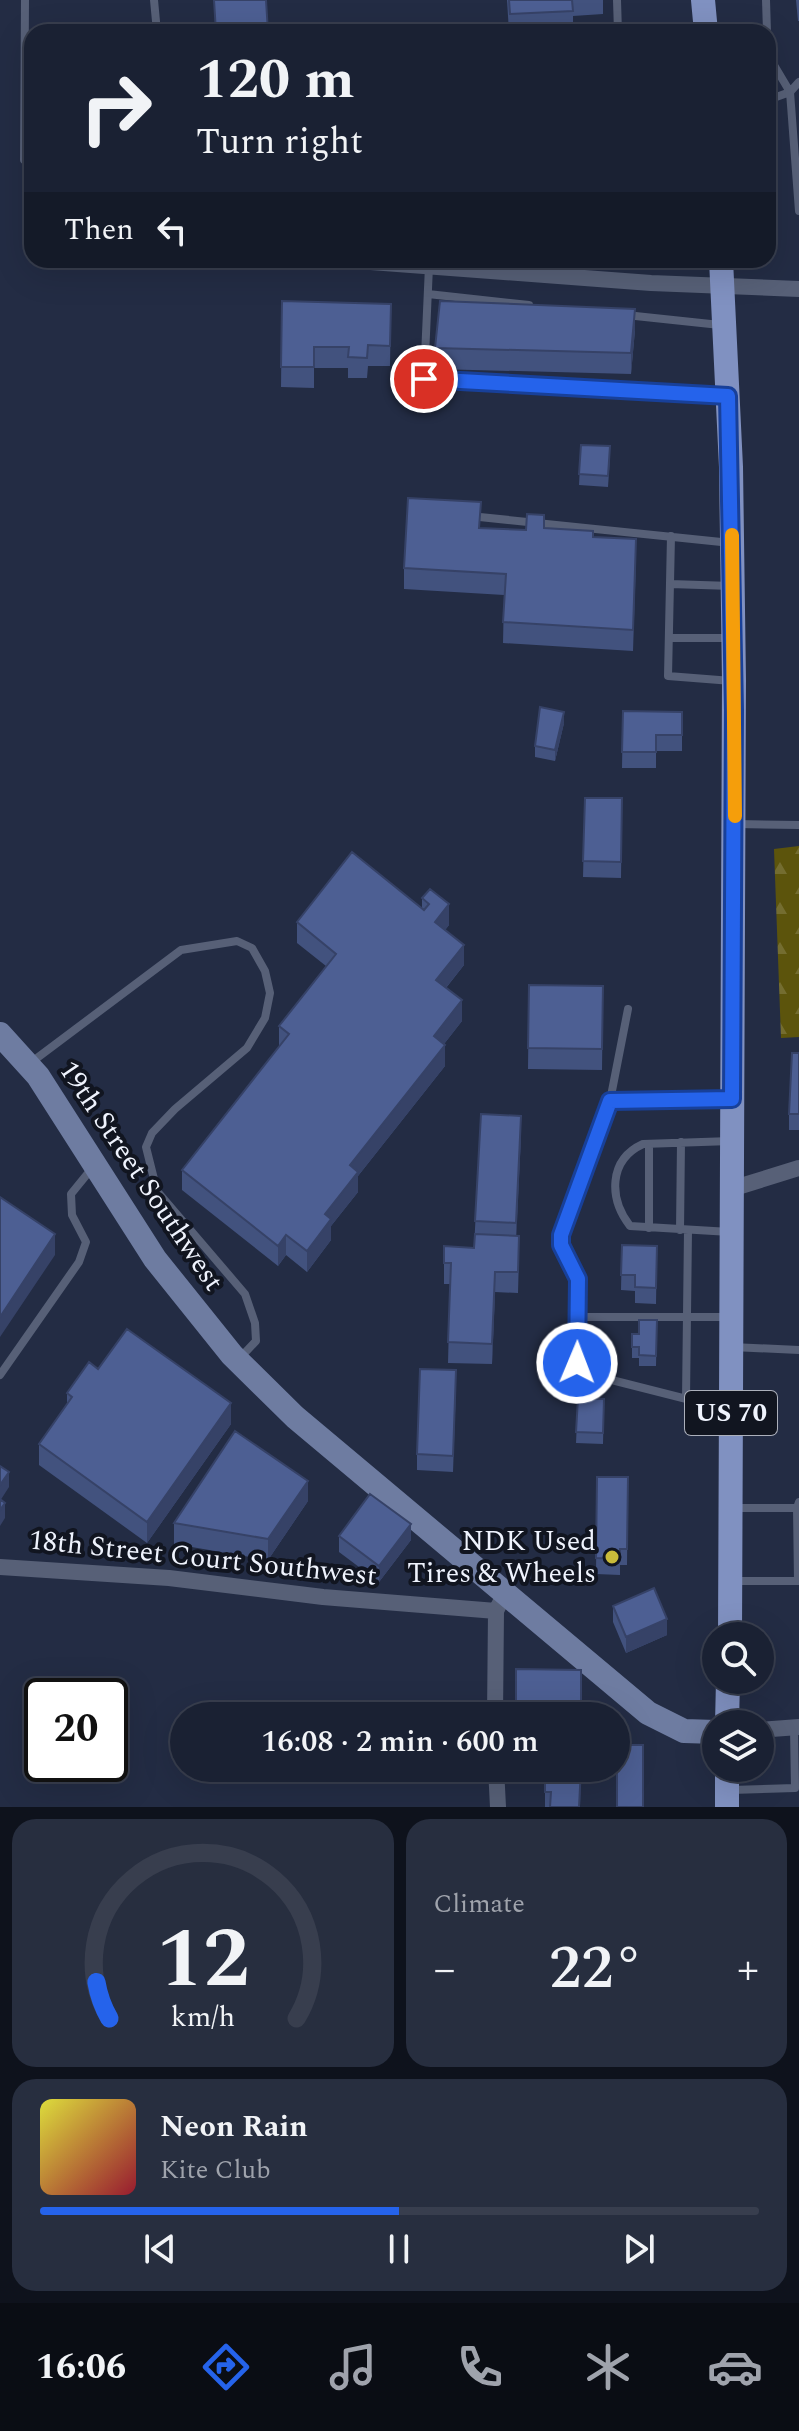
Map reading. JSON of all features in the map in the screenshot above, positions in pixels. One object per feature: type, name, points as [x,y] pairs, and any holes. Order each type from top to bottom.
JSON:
[{"type":"main road","points":[[703,0],[705,24]]},
{"type":"main road","name":"US 70","points":[[721,268],[734,637],[730,1622]]},
{"type":"street","points":[[458,268],[799,289]]},
{"type":"street","name":"19th Street Southwest","points":[[0,1034],[28,1065],[96,1164],[155,1259],[237,1360],[295,1417],[500,1602],[648,1713],[684,1731],[702,1732]]},
{"type":"street","points":[[731,1189],[799,1168]]},
{"type":"street","name":"18th Street Court Southwest","points":[[0,1567],[169,1578],[323,1597],[500,1602]]},
{"type":"street","points":[[496,1702],[500,1602]]},
{"type":"street","points":[[774,1729],[796,1727]]},
{"type":"street","points":[[497,1782],[498,1807]]},
{"type":"lane","points":[[25,0],[25,24]]},
{"type":"lane","points":[[154,0],[156,24]]},
{"type":"lane","points":[[617,0],[618,24]]},
{"type":"lane","points":[[766,0],[767,24]]},
{"type":"lane","points":[[776,68],[790,92],[799,211]]},
{"type":"lane","points":[[776,97],[790,92],[799,82]]},
{"type":"lane","points":[[429,268],[424,379],[728,396]]},
{"type":"lane","points":[[428,294],[537,306]]},
{"type":"lane","points":[[615,314],[724,325]]},
{"type":"lane","points":[[466,515],[732,543]]},
{"type":"lane","points":[[671,536],[668,676],[734,681]]},
{"type":"lane","points":[[670,584],[733,586]]},
{"type":"lane","points":[[669,638],[734,637]]},
{"type":"lane","points":[[735,824],[799,825]]},
{"type":"lane","points":[[28,1065],[181,950],[237,941],[252,948],[265,971],[270,993],[265,1018],[247,1048],[175,1109],[152,1133],[146,1147],[157,1191],[245,1294],[255,1323],[256,1341],[237,1360]]},
{"type":"lane","points":[[628,1009],[610,1101],[561,1235],[561,1245],[578,1279],[577,1363],[584,1373],[731,1410]]},
{"type":"lane","points":[[610,1101],[732,1099]]},
{"type":"lane","points":[[731,1232],[628,1224],[613,1192],[615,1178],[624,1159],[636,1147],[732,1141]]},
{"type":"lane","points":[[681,1142],[687,1318],[686,1399]]},
{"type":"lane","points":[[649,1144],[649,1228]]},
{"type":"lane","points":[[0,1375],[79,1262],[86,1242],[72,1215],[71,1194],[96,1164]]},
{"type":"lane","points":[[578,1317],[731,1317]]},
{"type":"lane","points":[[731,1347],[799,1350]]},
{"type":"lane","points":[[730,1581],[799,1581],[798,1505],[731,1507]]},
{"type":"lane","points":[[727,1789],[797,1788],[796,1727]]},
{"type":"green space","points":[[799,846],[799,1037],[781,1038],[774,849]]},
{"type":"building","points":[[214,0],[266,0],[268,24],[216,24]]},
{"type":"building","points":[[509,0],[572,0],[573,11],[510,14]]},
{"type":"building","points":[[282,301],[391,304],[390,346],[368,345],[367,358],[348,357],[349,347],[314,347],[314,367],[281,367]]},
{"type":"building","points":[[440,301],[635,309],[631,353],[435,348]]},
{"type":"building","points":[[581,445],[610,446],[608,476],[579,474]]},
{"type":"building","points":[[408,498],[481,502],[479,528],[526,530],[527,514],[544,515],[544,528],[593,531],[593,537],[636,539],[633,630],[503,622],[506,574],[404,568]]},
{"type":"building","points":[[540,707],[564,712],[555,750],[535,746]]},
{"type":"building","points":[[623,711],[682,712],[682,735],[656,735],[656,752],[622,752]]},
{"type":"building","points":[[585,798],[622,798],[621,862],[583,861]]},
{"type":"building","points":[[352,852],[424,910],[429,904],[422,898],[430,889],[449,904],[435,922],[464,945],[436,980],[462,1000],[434,1036],[445,1045],[350,1165],[358,1172],[325,1214],[331,1219],[307,1251],[286,1235],[278,1246],[182,1170],[289,1034],[279,1026],[336,954],[297,922]]},
{"type":"building","points":[[529,985],[603,986],[602,1049],[528,1048]]},
{"type":"building","points":[[792,1053],[799,1053],[799,1114],[789,1114]]},
{"type":"building","points":[[481,1114],[521,1116],[516,1223],[475,1221]]},
{"type":"building","points":[[0,1197],[55,1234],[0,1317]]},
{"type":"building","points":[[475,1234],[519,1236],[518,1272],[495,1272],[492,1344],[448,1342],[451,1263],[444,1263],[444,1246],[474,1248]]},
{"type":"building","points":[[622,1245],[657,1246],[656,1288],[635,1287],[635,1275],[621,1275]]},
{"type":"building","points":[[639,1320],[657,1320],[656,1356],[639,1355],[639,1347],[632,1347],[632,1334],[639,1334]]},
{"type":"building","points":[[127,1329],[231,1403],[147,1522],[39,1444],[72,1397],[67,1393],[89,1362],[98,1369]]},
{"type":"building","points":[[420,1369],[456,1370],[453,1456],[417,1454]]},
{"type":"building","points":[[578,1398],[604,1399],[603,1433],[576,1432]]},
{"type":"building","points":[[235,1431],[308,1481],[268,1539],[174,1523]]},
{"type":"building","points":[[0,1466],[9,1472],[0,1485]]},
{"type":"building","points":[[597,1477],[628,1477],[627,1549],[620,1549],[620,1559],[596,1558]]},
{"type":"building","points":[[370,1494],[411,1524],[379,1566],[339,1536]]},
{"type":"building","points":[[654,1588],[667,1619],[626,1637],[613,1606]]},
{"type":"building","points":[[516,1669],[581,1670],[581,1702],[516,1701]]},
{"type":"building","points":[[630,1745],[643,1745],[643,1807],[617,1807],[617,1782],[630,1782]]},
{"type":"building","points":[[545,1782],[580,1782],[579,1807],[550,1807],[551,1792],[545,1792]]},
{"type":"slow traffic","points":[[732,535],[735,816]]},
{"type":"place","name":"NDK Used Tires & Wheels","points":[[612,1557]]},
{"type":"route","points":[[424,379],[728,396],[735,856],[732,1099],[610,1101],[561,1235],[561,1245],[578,1279],[577,1363]]}]
